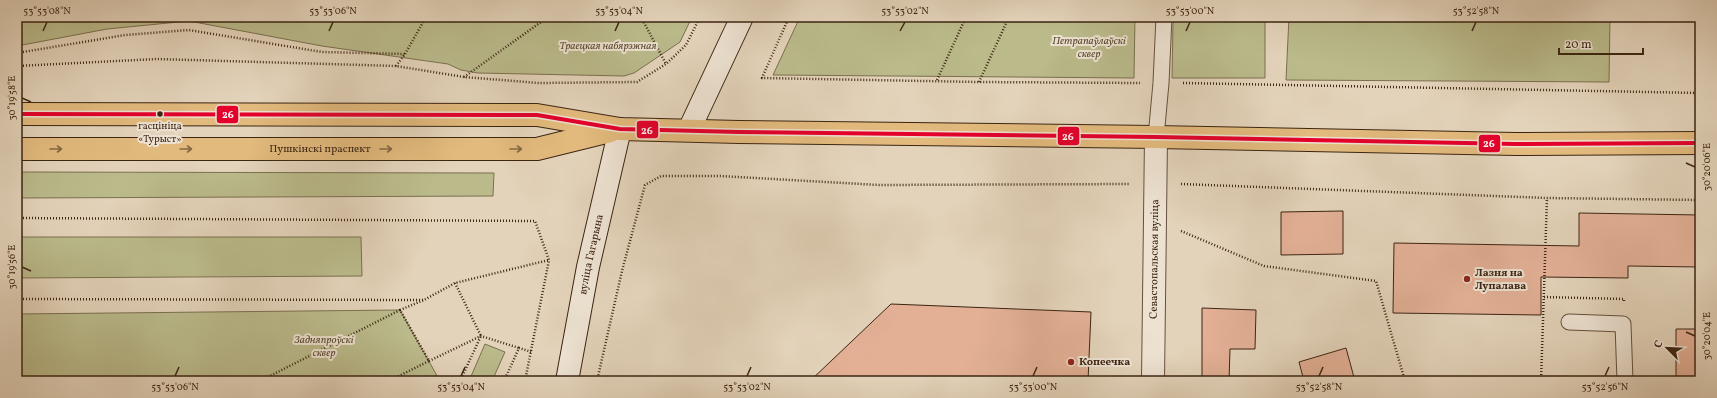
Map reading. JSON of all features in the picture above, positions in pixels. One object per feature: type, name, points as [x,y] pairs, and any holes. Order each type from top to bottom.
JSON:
[{"type":"main road","points":[[689,130],[742,17]]},
{"type":"main road","name":"Пушкінскі праспект","points":[[17,114],[537,115],[620,129],[739,132],[1156,137],[1516,144],[1700,144]]},
{"type":"main road","name":"Пушкінскі праспект","points":[[17,149],[537,149],[620,129]]},
{"type":"main road","name":"вуліца Гагарына","points":[[566,381],[588,267],[620,129]]},
{"type":"main road","name":"Севастопальская вуліца","points":[[1153,381],[1156,137]]},
{"type":"lane","points":[[1156,137],[1161,82],[1164,17]]},
{"type":"lane","points":[[1569,322],[1623,324],[1626,381]]},
{"type":"path","points":[[396,66],[405,54],[426,17]]},
{"type":"path","points":[[464,77],[548,17]]},
{"type":"path","points":[[641,17],[666,64]]},
{"type":"path","points":[[17,66],[157,59],[396,66],[464,77],[539,83],[637,82],[666,64],[686,45],[700,17]]},
{"type":"path","points":[[789,17],[762,78],[937,80],[979,82],[1161,82],[1700,93]]},
{"type":"path","points":[[937,80],[966,17]]},
{"type":"path","points":[[979,82],[1009,17]]},
{"type":"path","points":[[17,53],[125,35],[189,30],[322,52],[405,54]]},
{"type":"path","points":[[1542,381],[1547,198]]},
{"type":"path","points":[[17,218],[535,221],[549,260],[532,352],[525,381]]},
{"type":"path","points":[[1155,220],[1264,266],[1376,281],[1405,381]]},
{"type":"path","points":[[260,381],[400,310],[424,300],[455,283],[549,260]]},
{"type":"path","points":[[597,381],[622,271]]},
{"type":"path","points":[[455,283],[481,336]]},
{"type":"path","points":[[17,299],[424,300]]},
{"type":"path","points":[[400,310],[429,360]]},
{"type":"path","points":[[389,381],[429,360],[481,336],[532,352]]},
{"type":"path","points":[[460,381],[481,336]]},
{"type":"path","points":[[504,381],[519,348]]},
{"type":"green space","name":"Траецкая набярэжная","points":[[17,17],[692,17],[680,42],[634,73],[624,76],[478,73],[461,70],[448,64],[322,46],[189,21],[107,29],[17,46]]},
{"type":"green space","name":"Петрапаўлаўскі сквер","points":[[800,17],[1135,17],[1134,78],[773,75]]},
{"type":"green space","points":[[1178,17],[1265,17],[1265,78],[1172,78],[1173,23]]},
{"type":"green space","points":[[1289,17],[1610,17],[1609,82],[1286,80]]},
{"type":"green space","points":[[17,172],[494,173],[493,196],[17,198]]},
{"type":"green space","points":[[17,237],[361,237],[362,276],[17,278]]},
{"type":"green space","name":"Задняпроўскі сквер","points":[[400,310],[440,381],[17,381],[17,314]]},
{"type":"green space","points":[[485,344],[505,352],[492,381],[469,381]]},
{"type":"building","points":[[1343,211],[1343,254],[1281,255],[1281,212]]},
{"type":"building","points":[[1579,213],[1700,215],[1700,267],[1628,266],[1628,278],[1541,277],[1541,315],[1393,313],[1394,243],[1579,246]]},
{"type":"building","points":[[891,304],[1091,312],[1088,381],[810,381]]},
{"type":"building","points":[[1202,308],[1256,310],[1255,349],[1230,349],[1229,381],[1202,381]]},
{"type":"building","points":[[1676,329],[1700,329],[1700,380],[1676,380]]},
{"type":"building","points":[[1346,348],[1355,381],[1304,381],[1299,362]]},
{"type":"transit line","name":"26","points":[[17,114],[537,115],[620,129],[739,132],[1156,137],[1516,144],[1700,143]]},
{"type":"place","name":"гасцініца «Турыст»","points":[[160,114]]},
{"type":"place","name":"Лазня на Лупалава","points":[[1467,279]]},
{"type":"place","name":"Копеечка","points":[[1071,362]]}]
